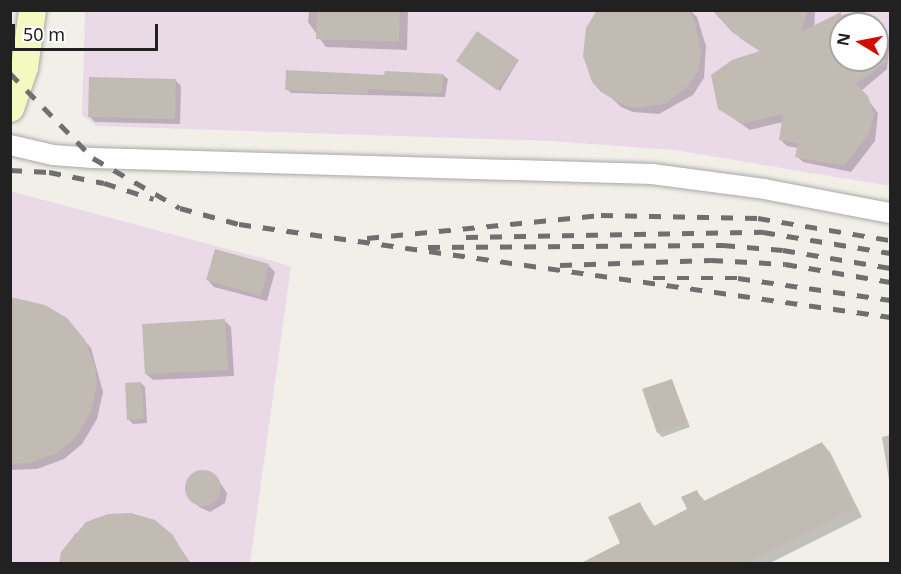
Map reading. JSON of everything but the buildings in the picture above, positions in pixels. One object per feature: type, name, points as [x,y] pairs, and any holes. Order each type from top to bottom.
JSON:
[{"type":"main road","points":[[10,108],[24,67],[32,10]]},
{"type":"street","points":[[10,145],[53,155],[93,158],[651,174],[764,189],[891,213]]},
{"type":"shaded area","points":[[85,11],[890,11],[890,186],[674,150],[551,141],[97,126],[82,115]]},
{"type":"shaded area","points":[[10,191],[291,266],[250,563],[11,563]]},
{"type":"railway","points":[[10,73],[93,158],[180,208],[239,224],[890,317]]},
{"type":"railway","points":[[10,170],[49,172],[104,183],[154,199]]},
{"type":"railway","points":[[367,238],[601,215],[758,218],[890,240]]},
{"type":"railway","points":[[466,237],[763,232],[890,253]]},
{"type":"railway","points":[[428,247],[723,245],[783,250],[890,268]]},
{"type":"railway","points":[[560,265],[711,260],[785,264],[890,282]]},
{"type":"railway","points":[[653,278],[738,278],[890,300]]}]
